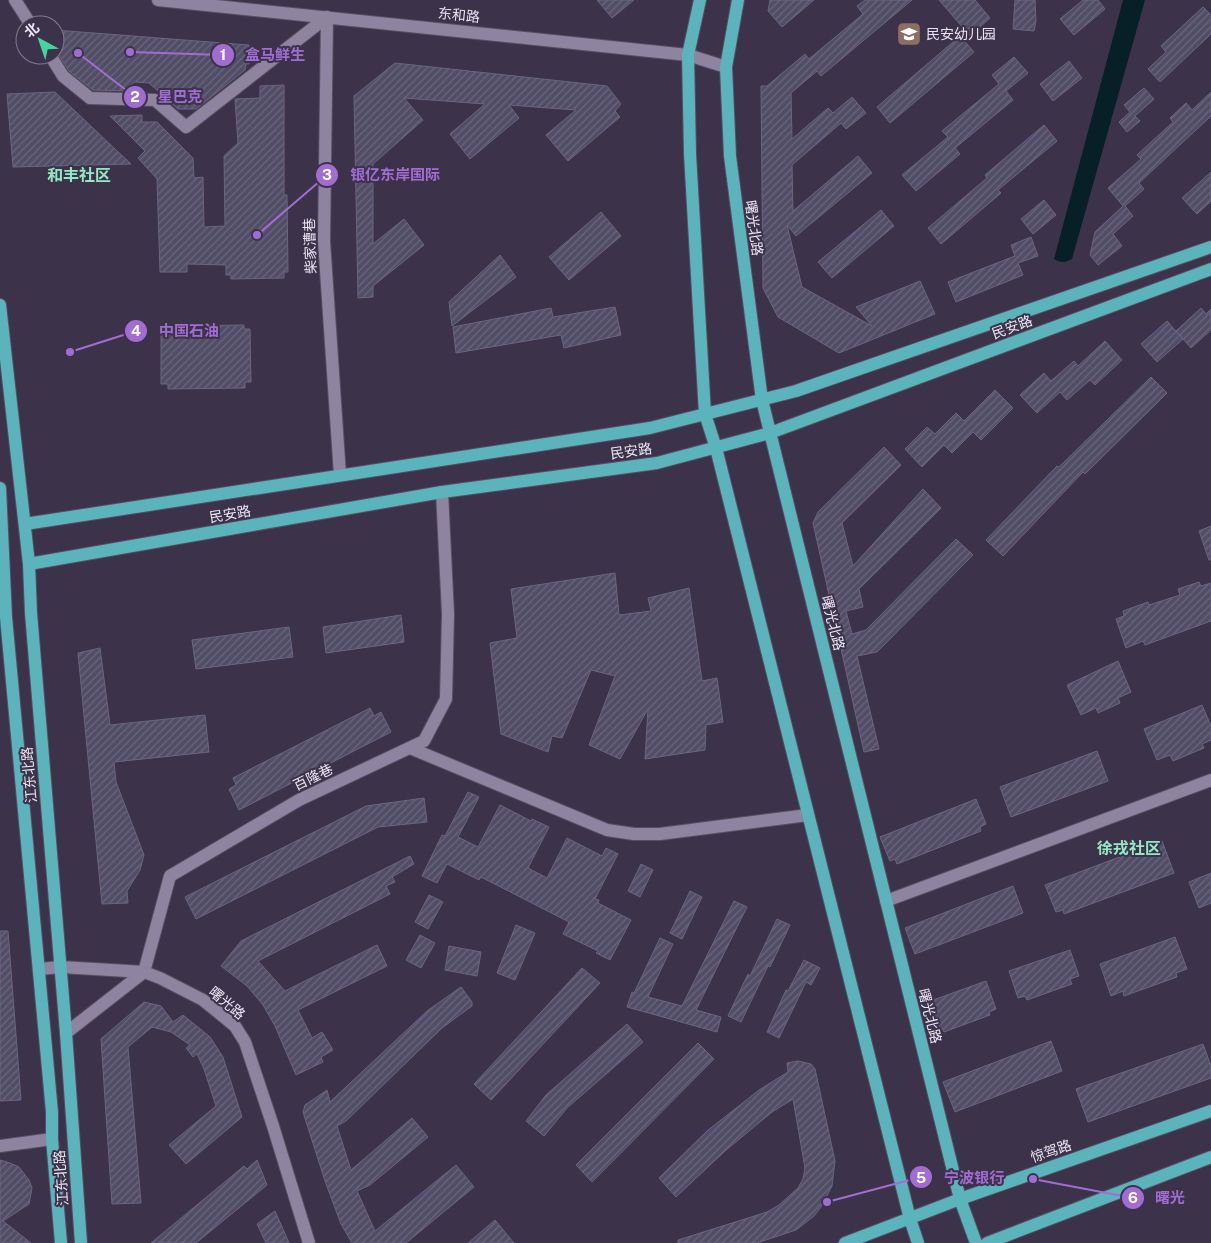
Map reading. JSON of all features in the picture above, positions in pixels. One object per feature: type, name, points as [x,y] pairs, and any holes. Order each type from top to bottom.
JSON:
[{"type":"main road","points":[[700,0],[688,54],[690,154],[705,414],[716,448],[910,1219],[918,1243]]},
{"type":"main road","name":"曙光北路","points":[[738,0],[726,67],[730,156],[762,400],[960,1199],[976,1243]]},
{"type":"main road","name":"民安路","points":[[25,524],[650,428],[796,391],[1211,247]]},
{"type":"main road","name":"民安路","points":[[29,564],[442,492],[657,463],[770,433],[1211,269]]},
{"type":"main road","name":"江东北路","points":[[0,305],[29,564],[32,623],[61,967],[81,1243]]},
{"type":"main road","name":"江东北路","points":[[0,488],[6,617],[52,1112],[52,1139],[61,1243]]},
{"type":"main road","name":"惊驾路","points":[[845,1243],[960,1199],[1211,1111]]},
{"type":"main road","points":[[987,1243],[1211,1156]]},
{"type":"street","points":[[15,0],[25,15]]},
{"type":"street","name":"东和路","points":[[158,0],[688,54],[726,67]]},
{"type":"street","points":[[56,65],[63,76],[90,98],[155,100],[186,128],[327,17]]},
{"type":"street","name":"柴家漕巷","points":[[327,17],[324,241],[340,475]]},
{"type":"street","name":"百隆巷","points":[[144,972],[170,876],[299,800],[424,742],[446,700],[448,614],[442,492]]},
{"type":"street","points":[[410,748],[607,830],[634,834],[660,834],[808,815]]},
{"type":"street","points":[[886,901],[1211,780]]},
{"type":"street","name":"曙光路","points":[[39,969],[61,967],[144,972],[203,1000],[235,1026],[245,1042],[274,1126],[309,1243]]},
{"type":"street","points":[[66,1034],[144,972]]},
{"type":"street","points":[[0,1146],[52,1139]]},
{"type":"water","points":[[1123,0],[1145,0],[1072,259],[1061,262],[1054,259]]},
{"type":"building","points":[[597,0],[634,0],[612,18]]},
{"type":"building","points":[[770,0],[814,0],[782,27],[768,11]]},
{"type":"building","points":[[865,0],[912,0],[821,76],[817,71],[791,93],[792,139],[828,108],[833,113],[852,97],[866,113],[846,129],[841,123],[792,165],[793,211],[858,156],[872,173],[796,236],[787,225],[802,287],[872,326],[856,307],[920,281],[935,314],[839,353],[778,317],[763,288],[761,86],[767,86],[805,54],[809,59],[863,14],[857,6]]},
{"type":"building","points":[[939,0],[975,0],[990,18],[970,36]]},
{"type":"building","points":[[1015,0],[1035,0],[1036,21],[1034,31],[1013,29]]},
{"type":"building","points":[[1083,0],[1098,0],[1105,9],[1074,35],[1060,19]]},
{"type":"building","points":[[1203,7],[1211,15],[1211,34],[1160,82],[1148,69],[1166,52],[1161,46]]},
{"type":"building","points":[[65,31],[249,45],[249,64],[246,64],[245,70],[196,109],[178,109],[149,83],[134,82],[126,91],[93,90],[69,71],[65,65]]},
{"type":"building","points":[[960,36],[974,52],[890,123],[877,107]]},
{"type":"building","points":[[1014,57],[1028,73],[1006,91],[1013,100],[955,148],[960,154],[916,191],[902,175],[948,137],[942,131],[999,84],[992,75]]},
{"type":"building","points":[[1069,61],[1082,78],[1053,101],[1040,84]]},
{"type":"building","points":[[395,63],[607,86],[621,104],[615,111],[620,117],[568,161],[546,135],[576,110],[509,105],[519,118],[470,159],[450,134],[485,104],[404,98],[423,120],[373,164],[373,244],[404,219],[424,245],[373,286],[373,297],[358,298],[354,96]]},
{"type":"building","points":[[284,85],[284,195],[287,195],[288,272],[284,272],[284,278],[231,279],[231,275],[226,275],[226,265],[187,264],[187,272],[160,272],[157,179],[138,158],[145,151],[110,116],[142,115],[142,122],[157,122],[193,158],[194,178],[203,177],[204,227],[225,226],[224,156],[238,143],[235,99],[260,98],[260,86]]},
{"type":"building","points":[[1144,88],[1154,99],[1135,116],[1140,121],[1127,132],[1119,122],[1130,112],[1124,105]]},
{"type":"building","points":[[55,92],[131,164],[13,167],[7,94]]},
{"type":"building","points":[[1211,92],[1211,116],[1139,183],[1144,189],[1125,206],[1133,216],[1113,234],[1122,246],[1098,265],[1090,255],[1095,232],[1123,206],[1108,188],[1141,159],[1137,155],[1173,122],[1170,118],[1186,103],[1192,110]]},
{"type":"building","points":[[1044,125],[1057,141],[998,190],[1001,193],[941,244],[928,228],[987,178],[985,175]]},
{"type":"building","points":[[1211,172],[1211,201],[1197,214],[1182,198]]},
{"type":"building","points":[[1044,200],[1056,215],[1033,234],[1021,219]]},
{"type":"building","points":[[881,210],[894,226],[832,278],[818,262]]},
{"type":"building","points":[[601,212],[621,236],[569,280],[549,257]]},
{"type":"building","points":[[1031,237],[1038,256],[1018,263],[1023,275],[956,302],[948,282],[1015,256],[1011,245]]},
{"type":"building","points":[[500,255],[516,277],[452,326],[449,302]]},
{"type":"building","points":[[615,307],[621,335],[564,348],[561,335],[456,353],[453,327],[551,308],[553,317]]},
{"type":"building","points":[[1201,308],[1206,314],[1211,309],[1211,330],[1191,348],[1176,331]]},
{"type":"building","points":[[1167,321],[1183,339],[1157,362],[1141,344]]},
{"type":"building","points":[[244,325],[244,329],[250,329],[251,382],[245,382],[245,388],[168,389],[168,384],[161,384],[161,331],[166,331],[166,326]]},
{"type":"building","points":[[1105,341],[1122,360],[1095,385],[1090,380],[1067,400],[1060,392],[1037,413],[1020,395],[1044,373],[1051,381],[1074,361],[1078,366]]},
{"type":"building","points":[[1151,377],[1167,393],[1085,474],[1083,472],[1003,556],[986,540],[1057,466],[1059,467]]},
{"type":"building","points":[[995,390],[1013,408],[981,440],[973,432],[952,453],[944,445],[922,467],[905,449],[927,427],[935,434],[956,413],[964,421]]},
{"type":"building","points":[[884,447],[901,465],[842,523],[853,566],[923,489],[941,508],[859,589],[863,607],[846,611],[852,634],[866,630],[956,539],[973,555],[877,652],[857,656],[879,749],[864,752],[813,523],[818,512]]},
{"type":"building","points":[[1211,526],[1211,560],[1209,560],[1199,531]]},
{"type":"building","points":[[615,573],[619,615],[651,611],[648,598],[689,588],[702,681],[717,678],[723,722],[706,725],[705,750],[645,759],[648,709],[620,759],[589,745],[615,676],[591,670],[562,738],[552,736],[548,752],[501,734],[490,643],[517,638],[511,589]]},
{"type":"building","points":[[1199,582],[1201,586],[1211,583],[1211,621],[1145,645],[1143,641],[1126,648],[1116,619],[1124,616],[1123,611],[1148,602],[1149,605],[1180,595],[1178,589]]},
{"type":"building","points":[[401,615],[404,642],[326,653],[323,627]]},
{"type":"building","points":[[289,627],[293,657],[196,669],[192,640]]},
{"type":"building","points":[[100,648],[110,725],[205,715],[209,752],[114,762],[116,782],[144,855],[140,870],[127,891],[128,903],[102,904],[78,653]]},
{"type":"building","points":[[1118,661],[1131,692],[1118,698],[1120,703],[1098,713],[1096,708],[1081,715],[1067,685]]},
{"type":"building","points":[[1202,705],[1211,726],[1211,740],[1202,744],[1204,748],[1173,761],[1170,755],[1157,760],[1144,729]]},
{"type":"building","points":[[370,708],[374,716],[381,712],[391,732],[239,810],[229,789],[236,785],[233,778]]},
{"type":"building","points":[[1097,751],[1108,781],[1011,817],[1000,787]]},
{"type":"building","points":[[468,792],[479,797],[458,837],[478,847],[500,805],[531,821],[532,819],[549,827],[528,868],[547,878],[567,838],[602,856],[606,848],[618,854],[595,899],[599,900],[598,903],[631,920],[610,960],[596,953],[598,951],[563,934],[569,922],[481,877],[479,880],[447,864],[437,883],[422,876],[442,835],[445,836]]},
{"type":"building","points":[[424,798],[427,822],[378,827],[196,919],[185,897],[366,806]]},
{"type":"building","points":[[976,799],[986,824],[980,827],[981,831],[897,864],[895,859],[890,861],[880,837]]},
{"type":"building","points":[[1162,841],[1174,873],[1064,914],[1063,910],[1056,912],[1045,885]]},
{"type":"building","points":[[410,856],[414,864],[392,877],[395,882],[386,886],[390,894],[258,961],[285,991],[377,945],[387,966],[298,1010],[312,1038],[322,1032],[333,1050],[321,1057],[323,1062],[296,1075],[275,1026],[263,1005],[247,986],[221,966],[241,941]]},
{"type":"building","points":[[641,864],[653,870],[640,897],[628,891]]},
{"type":"building","points":[[1211,873],[1211,903],[1199,908],[1189,882]]},
{"type":"building","points":[[1013,886],[1023,913],[915,954],[905,928]]},
{"type":"building","points":[[690,891],[702,897],[682,939],[670,933]]},
{"type":"building","points":[[429,895],[443,902],[428,929],[415,922]]},
{"type":"building","points":[[734,901],[747,907],[696,1010],[721,1017],[717,1032],[627,1007],[632,992],[634,993],[660,938],[673,944],[648,997],[682,1006]]},
{"type":"building","points":[[777,919],[790,925],[741,1022],[728,1016],[748,974],[750,976]]},
{"type":"building","points":[[516,925],[535,933],[515,980],[497,973]]},
{"type":"building","points":[[0,931],[8,931],[21,1100],[0,1101]]},
{"type":"building","points":[[420,935],[435,943],[421,968],[406,960]]},
{"type":"building","points":[[1175,937],[1187,969],[1176,973],[1177,977],[1124,996],[1123,991],[1111,996],[1100,964]]},
{"type":"building","points":[[449,946],[481,952],[477,976],[445,970]]},
{"type":"building","points":[[1070,950],[1079,976],[1070,979],[1072,984],[1027,1000],[1025,996],[1018,998],[1009,971]]},
{"type":"building","points":[[804,960],[820,968],[811,985],[806,982],[779,1038],[767,1032],[786,990],[788,991]]},
{"type":"building","points":[[582,968],[600,983],[491,1100],[474,1084]]},
{"type":"building","points":[[986,981],[996,1009],[989,1012],[990,1015],[944,1032],[942,1028],[935,1031],[925,1003]]},
{"type":"building","points":[[461,987],[472,1002],[472,1006],[442,1028],[346,1121],[337,1126],[351,1170],[412,1118],[428,1137],[370,1185],[357,1191],[375,1231],[456,1165],[474,1187],[406,1243],[352,1243],[341,1224],[325,1181],[303,1112],[305,1105],[327,1090],[330,1102],[427,1011]]},
{"type":"building","points":[[144,1002],[161,1006],[173,1022],[183,1015],[210,1037],[223,1057],[242,1117],[186,1164],[169,1145],[216,1106],[197,1054],[193,1057],[186,1048],[190,1045],[171,1032],[152,1027],[128,1047],[141,1203],[112,1204],[101,1039]]},
{"type":"building","points":[[627,1024],[643,1042],[567,1108],[544,1136],[526,1121],[546,1095]]},
{"type":"building","points":[[1051,1041],[1062,1071],[955,1112],[943,1082]]},
{"type":"building","points":[[698,1043],[714,1059],[592,1182],[576,1165]]},
{"type":"building","points":[[1203,1044],[1211,1066],[1211,1078],[1088,1122],[1076,1089]]},
{"type":"building","points":[[798,1061],[811,1064],[815,1069],[835,1161],[832,1186],[821,1207],[814,1216],[796,1230],[757,1243],[678,1243],[678,1240],[767,1212],[779,1205],[798,1188],[803,1179],[805,1168],[793,1099],[772,1112],[725,1151],[676,1197],[659,1178],[707,1131],[759,1090],[788,1072],[787,1063]]},
{"type":"building","points":[[0,1160],[19,1167],[29,1180],[32,1188],[29,1204],[3,1221],[31,1243],[0,1243]]},
{"type":"building","points":[[257,1160],[267,1185],[196,1243],[151,1243],[244,1166],[247,1169]]},
{"type":"building","points":[[275,1211],[289,1243],[266,1243],[257,1224]]},
{"type":"building","points":[[495,1220],[514,1243],[468,1243]]},
{"type":"place","name":"民安幼儿园","points":[[909,34]]},
{"type":"place","name":"盒马鲜生","points":[[130,52]]},
{"type":"place","name":"星巴克","points":[[78,53]]},
{"type":"place","name":"银亿东岸国际","points":[[257,235]]},
{"type":"place","name":"中国石油","points":[[70,352]]},
{"type":"place","name":"曙光","points":[[1033,1179]]},
{"type":"place","name":"宁波银行","points":[[827,1202]]},
{"type":"district","name":"和丰社区","points":[[79,175]]},
{"type":"district","name":"徐戎社区","points":[[1129,848]]}]
